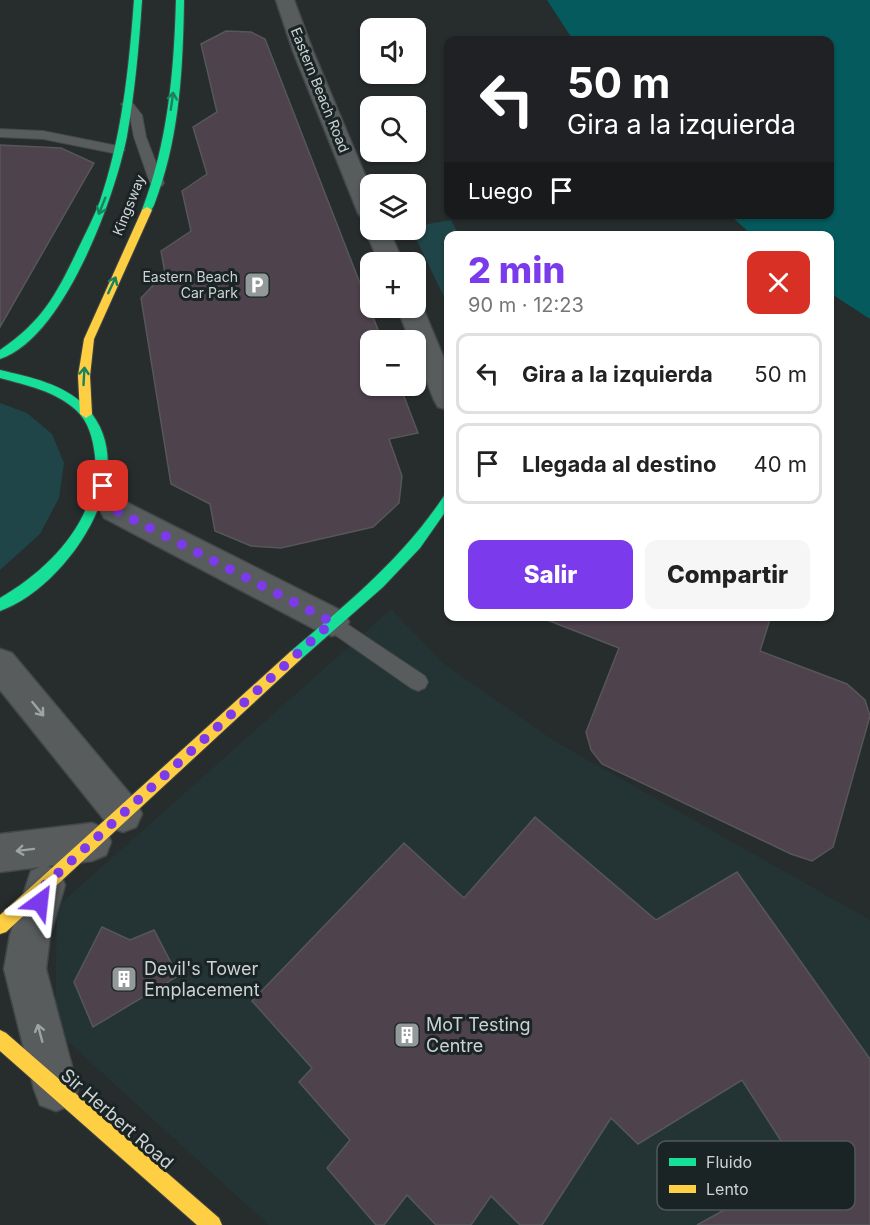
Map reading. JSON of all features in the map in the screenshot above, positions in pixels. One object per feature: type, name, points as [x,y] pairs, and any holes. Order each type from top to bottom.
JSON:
[{"type":"main road","name":"Kingsway","points":[[0,355],[28,336],[58,299],[104,203],[114,172],[127,104],[133,68],[138,0]]},
{"type":"main road","name":"Kingsway","points":[[86,414],[83,390],[85,354],[89,339],[150,204],[165,149],[180,45],[180,0]]},
{"type":"main road","points":[[0,374],[46,385],[68,398],[86,414],[97,429],[103,447],[105,466],[103,486],[86,528],[53,568],[0,605]]},
{"type":"main road","points":[[0,926],[332,622],[393,571],[425,534],[444,505]]},
{"type":"main road","name":"Sir Herbert Road","points":[[0,1039],[212,1225]]},
{"type":"street","name":"Eastern Beach Road","points":[[285,0],[303,51],[360,189]]},
{"type":"street","points":[[414,318],[444,390]]},
{"type":"street","points":[[103,486],[115,510],[332,622]]},
{"type":"street","points":[[0,664],[123,814]]},
{"type":"street","points":[[0,853],[92,842]]},
{"type":"street","points":[[45,885],[30,935],[25,969],[56,1089]]},
{"type":"lane","points":[[127,104],[136,115],[147,161],[157,183]]},
{"type":"lane","points":[[0,133],[43,135],[118,150]]},
{"type":"lane","points":[[332,622],[418,682]]},
{"type":"shaded area","points":[[547,0],[870,0],[870,319],[834,296],[834,231],[748,231],[734,219],[834,219],[834,36],[570,36]]},
{"type":"shaded area","points":[[451,220],[457,231],[444,231],[444,297],[426,259],[426,252],[423,252],[417,240],[426,240],[426,224]]},
{"type":"shaded area","points":[[0,403],[27,413],[52,434],[64,463],[59,498],[40,534],[0,570]]},
{"type":"shaded area","points":[[391,609],[444,664],[556,742],[870,920],[870,1225],[269,1225],[55,1030],[57,907]]},
{"type":"building","name":"Eastern Beach Car Park","points":[[226,31],[251,32],[265,39],[360,283],[360,318],[373,318],[378,330],[360,330],[360,396],[404,396],[418,433],[389,439],[402,476],[399,503],[373,527],[281,548],[251,546],[215,531],[210,504],[171,484],[141,298],[165,273],[161,251],[191,231],[182,191],[207,174],[193,127],[217,112],[201,44]]},
{"type":"building","points":[[0,145],[61,148],[94,163],[0,327]]},
{"type":"building","points":[[550,621],[769,621],[760,651],[847,684],[865,700],[870,716],[833,847],[812,861],[791,854],[602,764],[591,750],[586,732],[619,648]]},
{"type":"building","points":[[535,817],[656,920],[737,872],[870,1059],[870,1225],[697,1225],[724,1210],[855,1210],[855,1141],[781,1141],[742,1080],[638,1144],[611,1118],[542,1225],[520,1225],[491,1196],[471,1225],[436,1225],[407,1195],[384,1225],[376,1225],[327,1168],[350,1140],[299,1082],[312,1068],[252,1001],[404,843],[464,898]]},
{"type":"building","name":"Devil's Tower Emplacement","points":[[102,927],[130,940],[154,930],[178,976],[93,1027],[74,982]]},
{"type":"traffic: fast","points":[[0,355],[28,336],[46,316],[68,281],[104,203],[122,137],[133,68],[138,0]]},
{"type":"traffic: fast","points":[[147,210],[169,133],[176,80],[180,0]]},
{"type":"traffic: fast","points":[[0,374],[49,388],[81,408],[89,417],[97,434],[102,470],[98,494],[89,517],[76,539],[40,578],[0,605]]},
{"type":"traffic: fast","points":[[295,656],[398,564],[416,544],[444,505]]},
{"type":"traffic: slow","points":[[86,414],[84,376],[89,339],[147,210]]},
{"type":"traffic: slow","points":[[0,926],[295,656]]},
{"type":"traffic: slow","points":[[0,1039],[212,1225]]},
{"type":"place","name":"Eastern Beach Car Park","points":[[257,285]]},
{"type":"place","name":"Devil's Tower Emplacement","points":[[124,979]]},
{"type":"place","name":"MoT Testing Centre","points":[[407,1035]]},
{"type":"route","points":[[40,902],[45,885],[332,622],[115,510],[103,486]]}]
